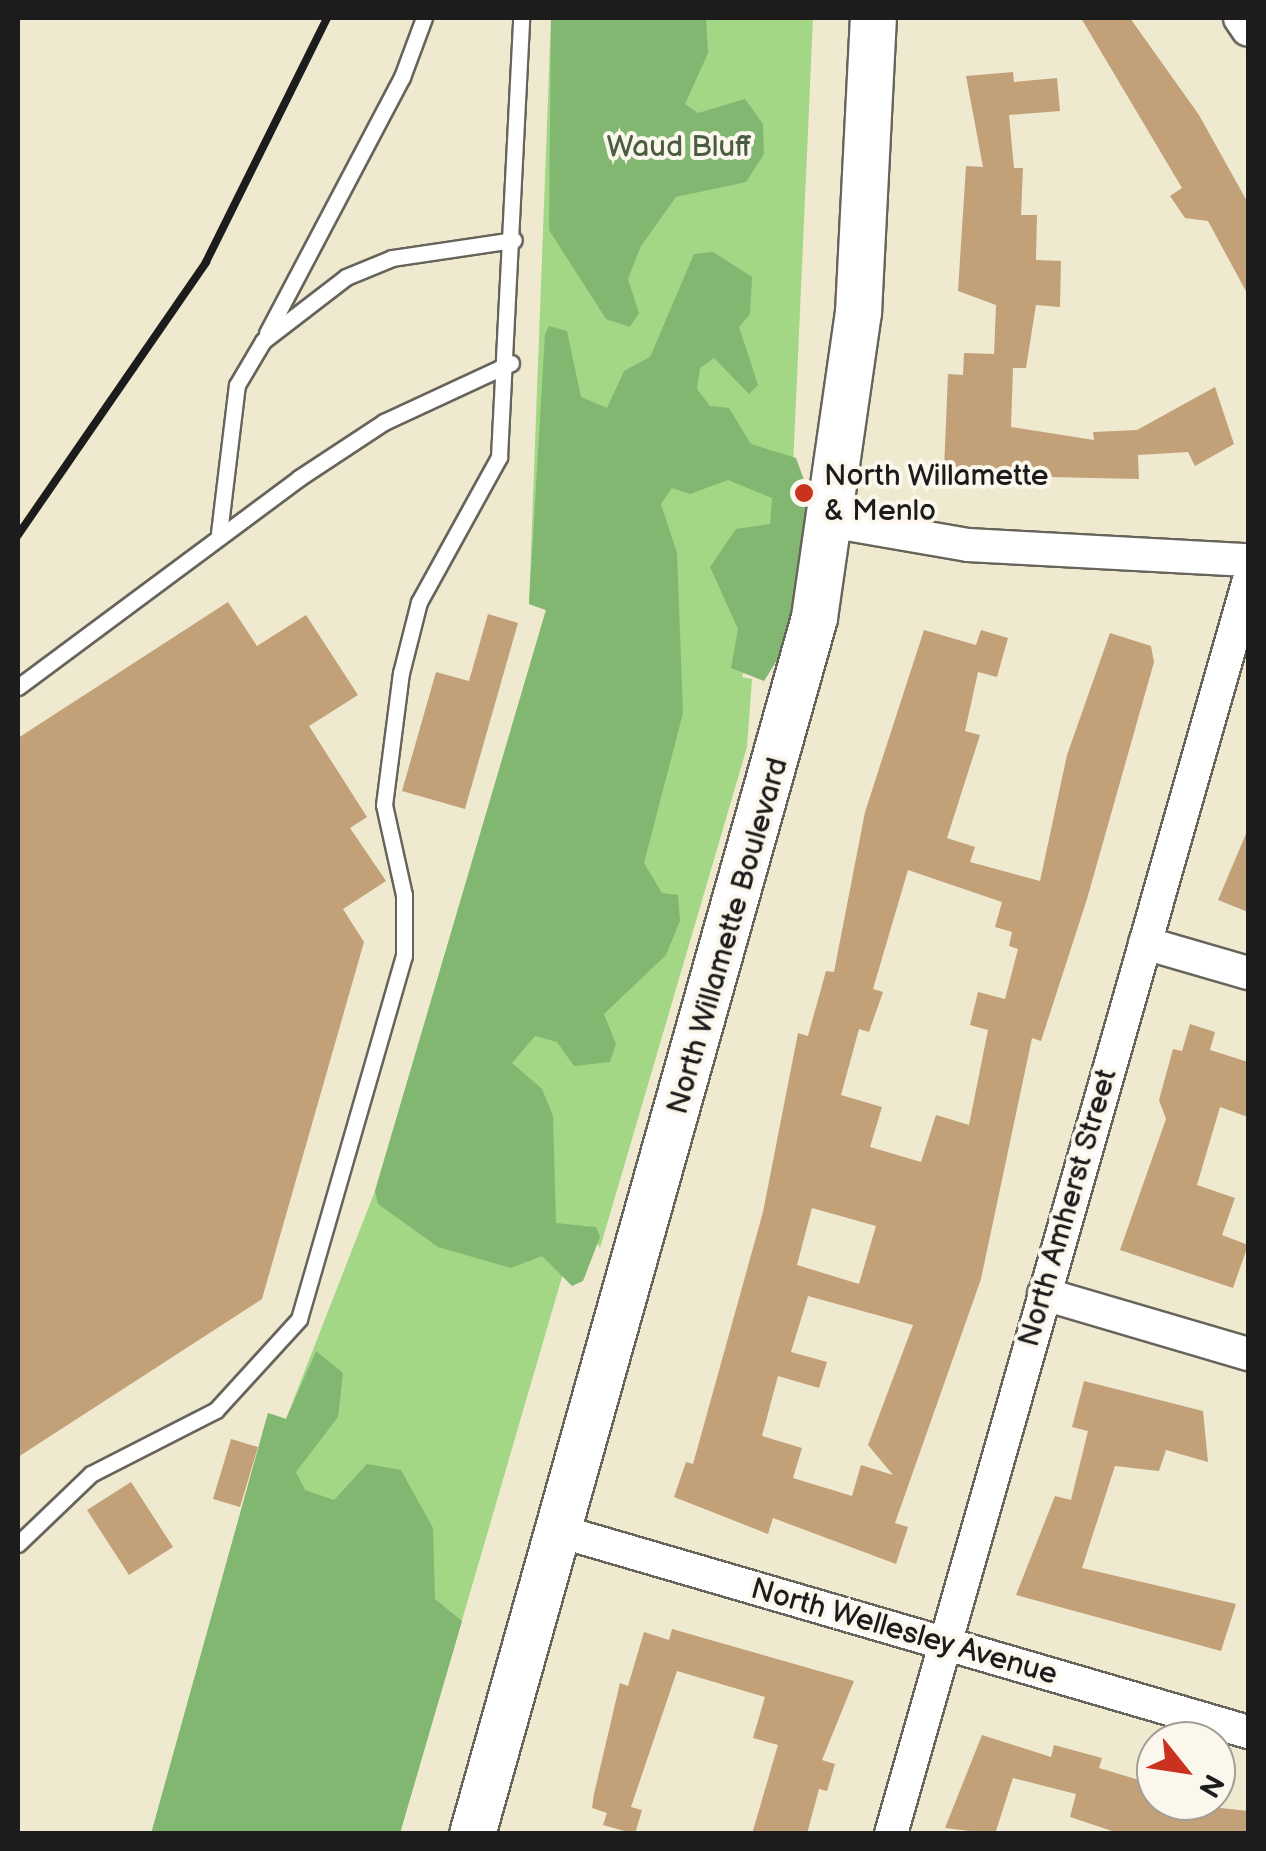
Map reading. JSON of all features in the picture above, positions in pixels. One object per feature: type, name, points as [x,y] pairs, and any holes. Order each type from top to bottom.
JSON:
[{"type":"main road","name":"North Willamette Boulevard","points":[[472,1834],[778,768],[835,522],[858,312],[873,18]]},
{"type":"street","points":[[835,522],[968,545],[1248,560]]},
{"type":"street","name":"North Amherst Street","points":[[891,1834],[1248,582]]},
{"type":"street","points":[[1144,943],[1248,972]]},
{"type":"street","points":[[1044,1294],[1248,1354]]},
{"type":"street","name":"North Wellesley Avenue","points":[[559,1530],[1248,1732]]},
{"type":"lane","points":[[219,533],[237,384],[402,77],[424,18]]},
{"type":"lane","points":[[18,1544],[46,1507],[92,1474],[216,1410],[299,1319],[404,956],[404,895],[384,805],[401,673],[419,602],[499,457],[510,363],[521,18]]},
{"type":"lane","points":[[263,341],[346,277],[392,258],[514,240]]},
{"type":"lane","points":[[18,687],[219,533],[384,422],[510,363]]},
{"type":"green space","name":"Waud Bluff","points":[[551,18],[813,18],[792,490],[742,677],[752,679],[747,747],[600,1248],[586,1225],[576,1229],[400,1833],[151,1834],[268,1413],[286,1419],[375,1191],[546,610],[529,604]]},
{"type":"green space","points":[[551,18],[706,18],[708,53],[685,104],[698,113],[745,99],[763,124],[764,154],[746,182],[676,197],[641,246],[628,279],[639,313],[630,327],[606,319],[549,230]]},
{"type":"green space","points":[[713,252],[752,277],[750,314],[739,327],[758,385],[749,394],[714,358],[700,368],[697,389],[710,406],[729,408],[751,444],[796,458],[812,502],[784,649],[764,681],[731,668],[738,629],[710,567],[736,529],[770,524],[772,498],[728,480],[690,494],[672,488],[661,504],[677,553],[683,713],[644,863],[662,893],[678,895],[680,921],[666,955],[604,1014],[616,1044],[610,1062],[574,1066],[557,1042],[535,1036],[512,1063],[542,1089],[553,1116],[556,1223],[596,1227],[600,1237],[583,1281],[572,1286],[542,1256],[511,1268],[438,1247],[378,1204],[375,1191],[546,610],[529,604],[545,334],[549,326],[567,331],[581,397],[607,408],[624,371],[650,357],[694,254]]},
{"type":"green space","points":[[316,1351],[343,1373],[338,1417],[296,1472],[305,1490],[334,1500],[367,1464],[401,1470],[433,1528],[435,1599],[462,1621],[400,1833],[151,1834],[268,1413],[286,1419]]},
{"type":"building","points":[[1081,18],[1130,18],[1199,115],[1248,203],[1248,295],[1208,221],[1185,218],[1170,196],[1182,188]]},
{"type":"building","points":[[1013,72],[1014,82],[1057,78],[1060,111],[1009,115],[1014,168],[1023,168],[1021,215],[1037,215],[1036,260],[1061,261],[1060,307],[1036,305],[1026,368],[1013,368],[1011,427],[1094,440],[1093,432],[1137,430],[1215,387],[1234,444],[1195,466],[1188,452],[1138,455],[1139,479],[1006,476],[1005,484],[944,470],[948,374],[963,375],[964,353],[994,354],[996,305],[958,291],[966,166],[983,167],[966,76]]},
{"type":"building","points":[[228,602],[257,646],[306,615],[358,695],[309,726],[367,817],[350,828],[386,881],[343,909],[364,942],[262,1299],[18,1457],[18,738]]},
{"type":"building","points":[[488,614],[518,623],[465,809],[402,791],[436,672],[469,681]]},
{"type":"building","points":[[924,630],[976,645],[981,630],[1008,638],[997,677],[978,672],[965,731],[980,735],[947,838],[975,847],[970,862],[1040,881],[1067,755],[1110,633],[1151,646],[1154,662],[1087,899],[1041,1041],[1032,1038],[981,1279],[895,1523],[908,1527],[896,1564],[773,1518],[768,1534],[674,1497],[686,1462],[693,1464],[763,1212],[798,1033],[808,1036],[826,971],[834,972],[865,812]],"holes":[[[908,870],[1002,902],[995,927],[1012,932],[1009,946],[1018,949],[1005,999],[978,992],[970,1025],[988,1030],[969,1125],[936,1115],[921,1162],[870,1147],[882,1107],[841,1095],[859,1029],[869,1032],[883,992],[873,989]],[[812,1208],[876,1226],[859,1284],[797,1265]],[[808,1296],[913,1325],[868,1445],[893,1475],[861,1465],[852,1496],[793,1478],[802,1448],[762,1436],[778,1376],[819,1388],[827,1362],[791,1352]]]},
{"type":"building","points":[[1248,829],[1248,912],[1218,900]]},
{"type":"building","points":[[1190,1024],[1215,1032],[1210,1050],[1248,1062],[1248,1117],[1220,1107],[1197,1185],[1235,1198],[1222,1235],[1248,1245],[1233,1288],[1120,1250],[1166,1119],[1159,1100],[1173,1049],[1182,1051]]},
{"type":"building","points":[[1084,1381],[1203,1411],[1208,1462],[1166,1450],[1159,1471],[1115,1466],[1082,1568],[1236,1604],[1221,1651],[1016,1595],[1055,1496],[1071,1500],[1088,1431],[1072,1427]]},
{"type":"building","points":[[231,1439],[258,1447],[240,1507],[213,1499]]},
{"type":"building","points":[[131,1482],[173,1547],[129,1575],[87,1510]]},
{"type":"building","points":[[672,1629],[854,1681],[822,1760],[835,1764],[827,1791],[819,1789],[807,1834],[752,1834],[778,1745],[753,1738],[765,1697],[677,1671],[631,1807],[642,1810],[635,1834],[603,1825],[607,1813],[592,1808],[620,1683],[628,1686],[644,1632],[669,1640]]},
{"type":"building","points":[[982,1735],[1051,1757],[1054,1745],[1102,1758],[1099,1768],[1136,1779],[1136,1821],[1236,1821],[1236,1810],[1248,1811],[1248,1834],[1121,1834],[1070,1817],[1076,1794],[1013,1778],[995,1834],[945,1828]]},
{"type":"railway","points":[[18,535],[206,262],[327,18]]},
{"type":"place","name":"North Willamette & Menlo","points":[[804,493]]}]
